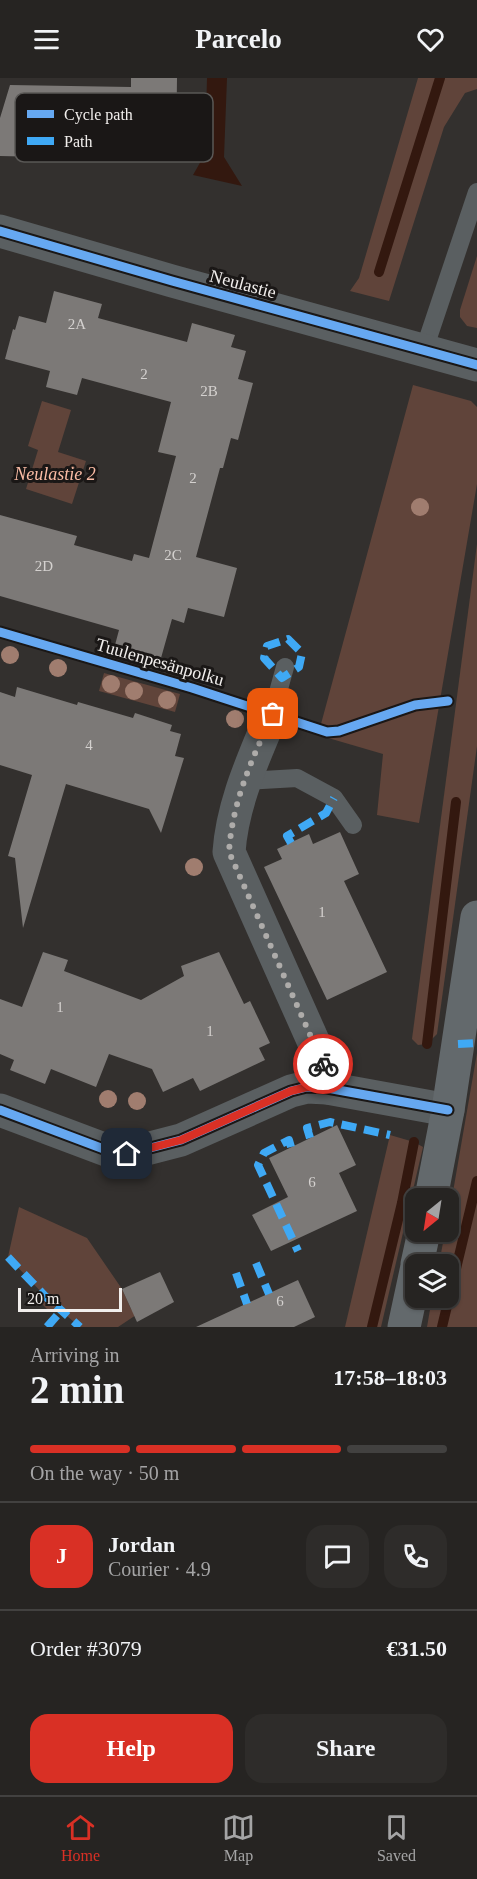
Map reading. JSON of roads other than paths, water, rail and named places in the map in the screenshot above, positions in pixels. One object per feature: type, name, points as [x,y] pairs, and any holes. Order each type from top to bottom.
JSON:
[{"type":"street","name":"Neulastie","points":[[0,231],[477,365]]},
{"type":"street","points":[[264,733],[243,781],[230,833],[229,852],[323,1063],[327,1088]]},
{"type":"street","points":[[433,1188],[448,1110],[477,917]]},
{"type":"street","points":[[0,1110],[109,1151],[127,1154],[181,1140],[291,1091],[307,1087],[327,1088],[448,1110]]},
{"type":"street","points":[[404,1327],[408,1308]]},
{"type":"lane","points":[[424,350],[477,192]]},
{"type":"lane","points":[[264,733],[273,714],[285,667]]},
{"type":"lane","points":[[243,781],[297,778],[334,798],[353,825]]},
{"type":"waterway","points":[[379,272],[440,78]]},
{"type":"waterway","points":[[427,1044],[456,802]]},
{"type":"waterway","points":[[372,1327],[402,1203],[414,1142]]},
{"type":"waterway","points":[[442,1327],[477,1181]]},
{"type":"park label","name":"Neulastie 2","points":[[55,474]]}]
